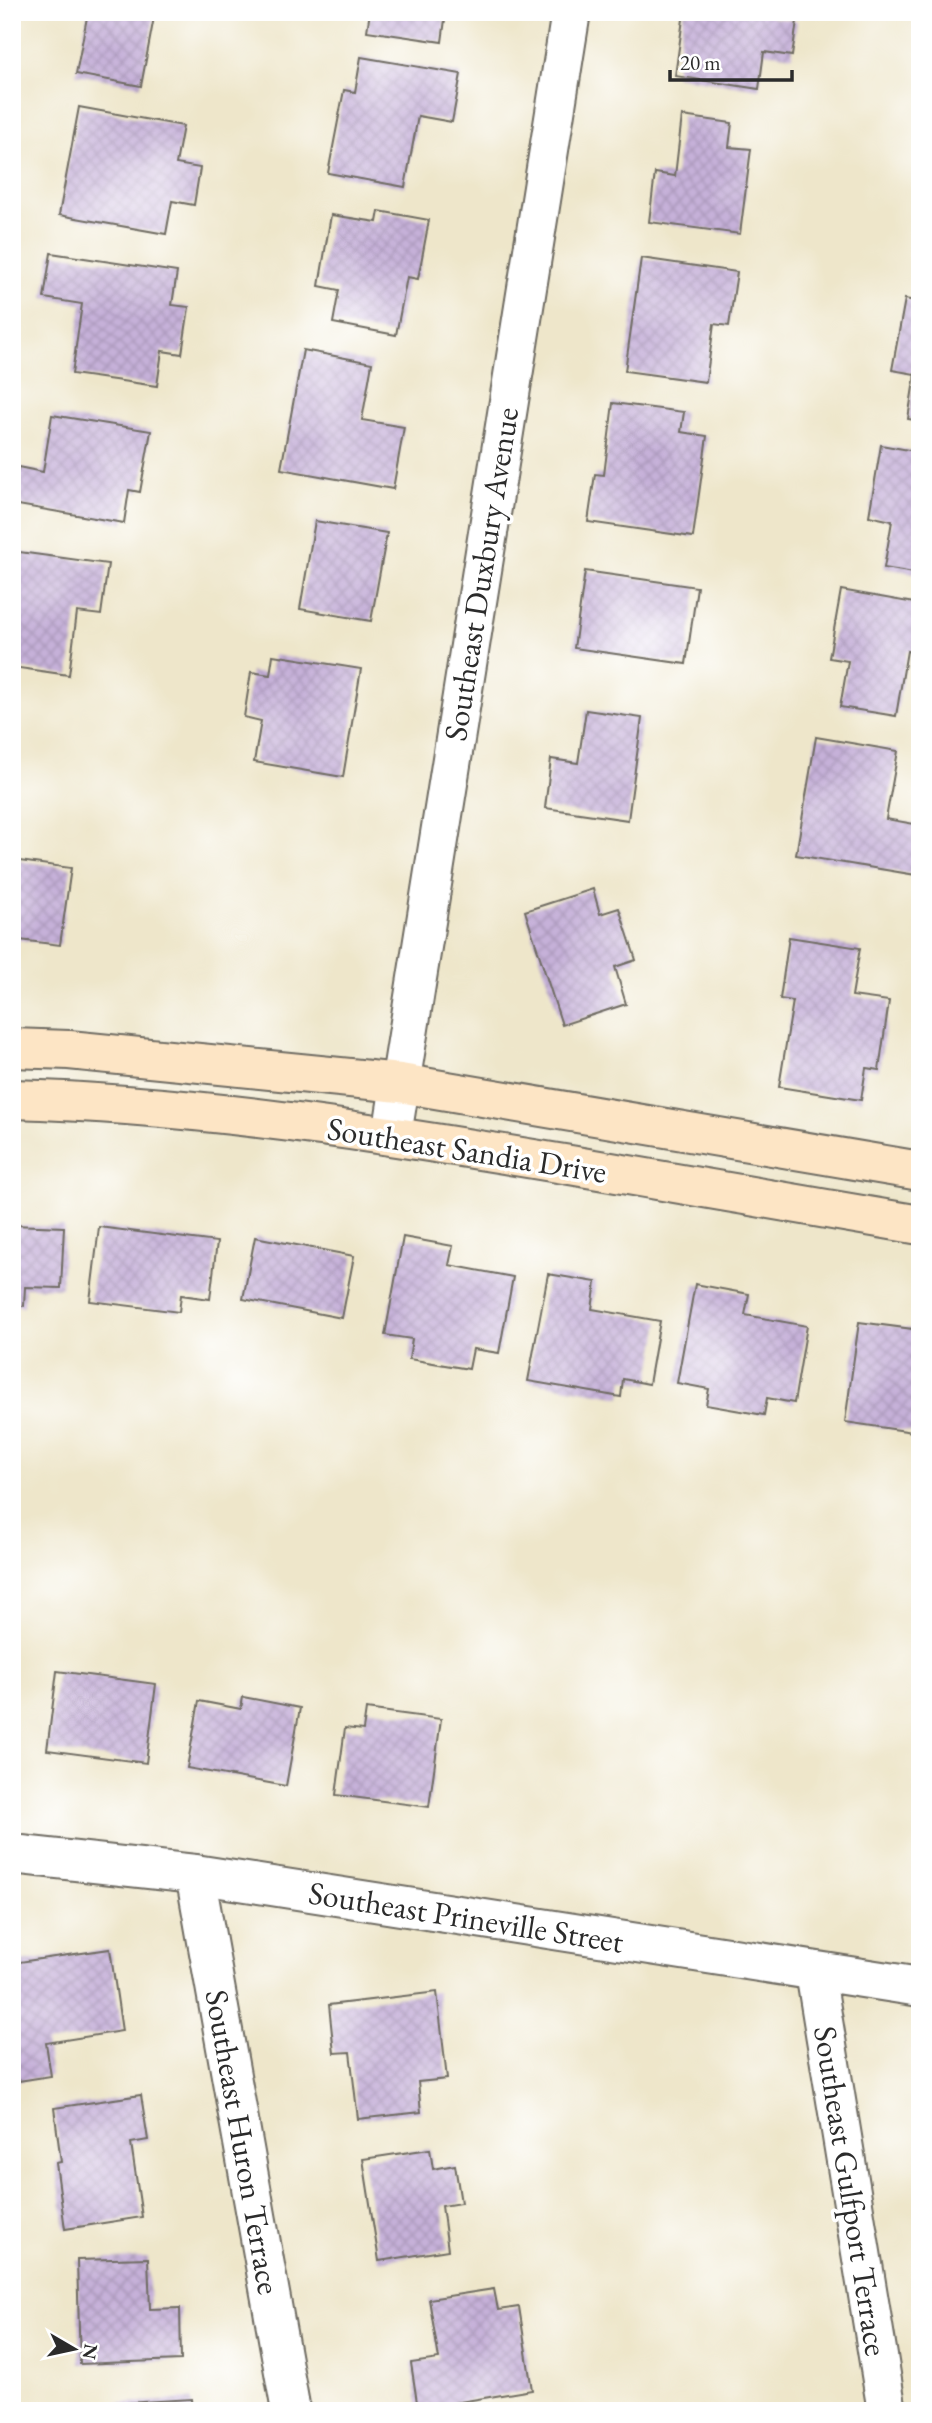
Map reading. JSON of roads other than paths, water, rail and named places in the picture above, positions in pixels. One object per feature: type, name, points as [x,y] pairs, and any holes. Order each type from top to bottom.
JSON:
[{"type":"street","name":"Southeast Duxbury Avenue","points":[[392,1135],[571,12]]},
{"type":"street","name":"Southeast Sandia Drive","points":[[12,1048],[69,1050],[400,1083],[920,1171]]},
{"type":"street","name":"Southeast Sandia Drive","points":[[12,1099],[76,1101],[241,1116],[392,1135],[920,1224]]},
{"type":"street","name":"Southeast Prineville Street","points":[[12,1854],[195,1874],[920,1987]]},
{"type":"street","name":"Southeast Huron Terrace","points":[[195,1874],[291,2411]]},
{"type":"street","name":"Southeast Gulfport Terrace","points":[[815,1972],[887,2411]]}]
